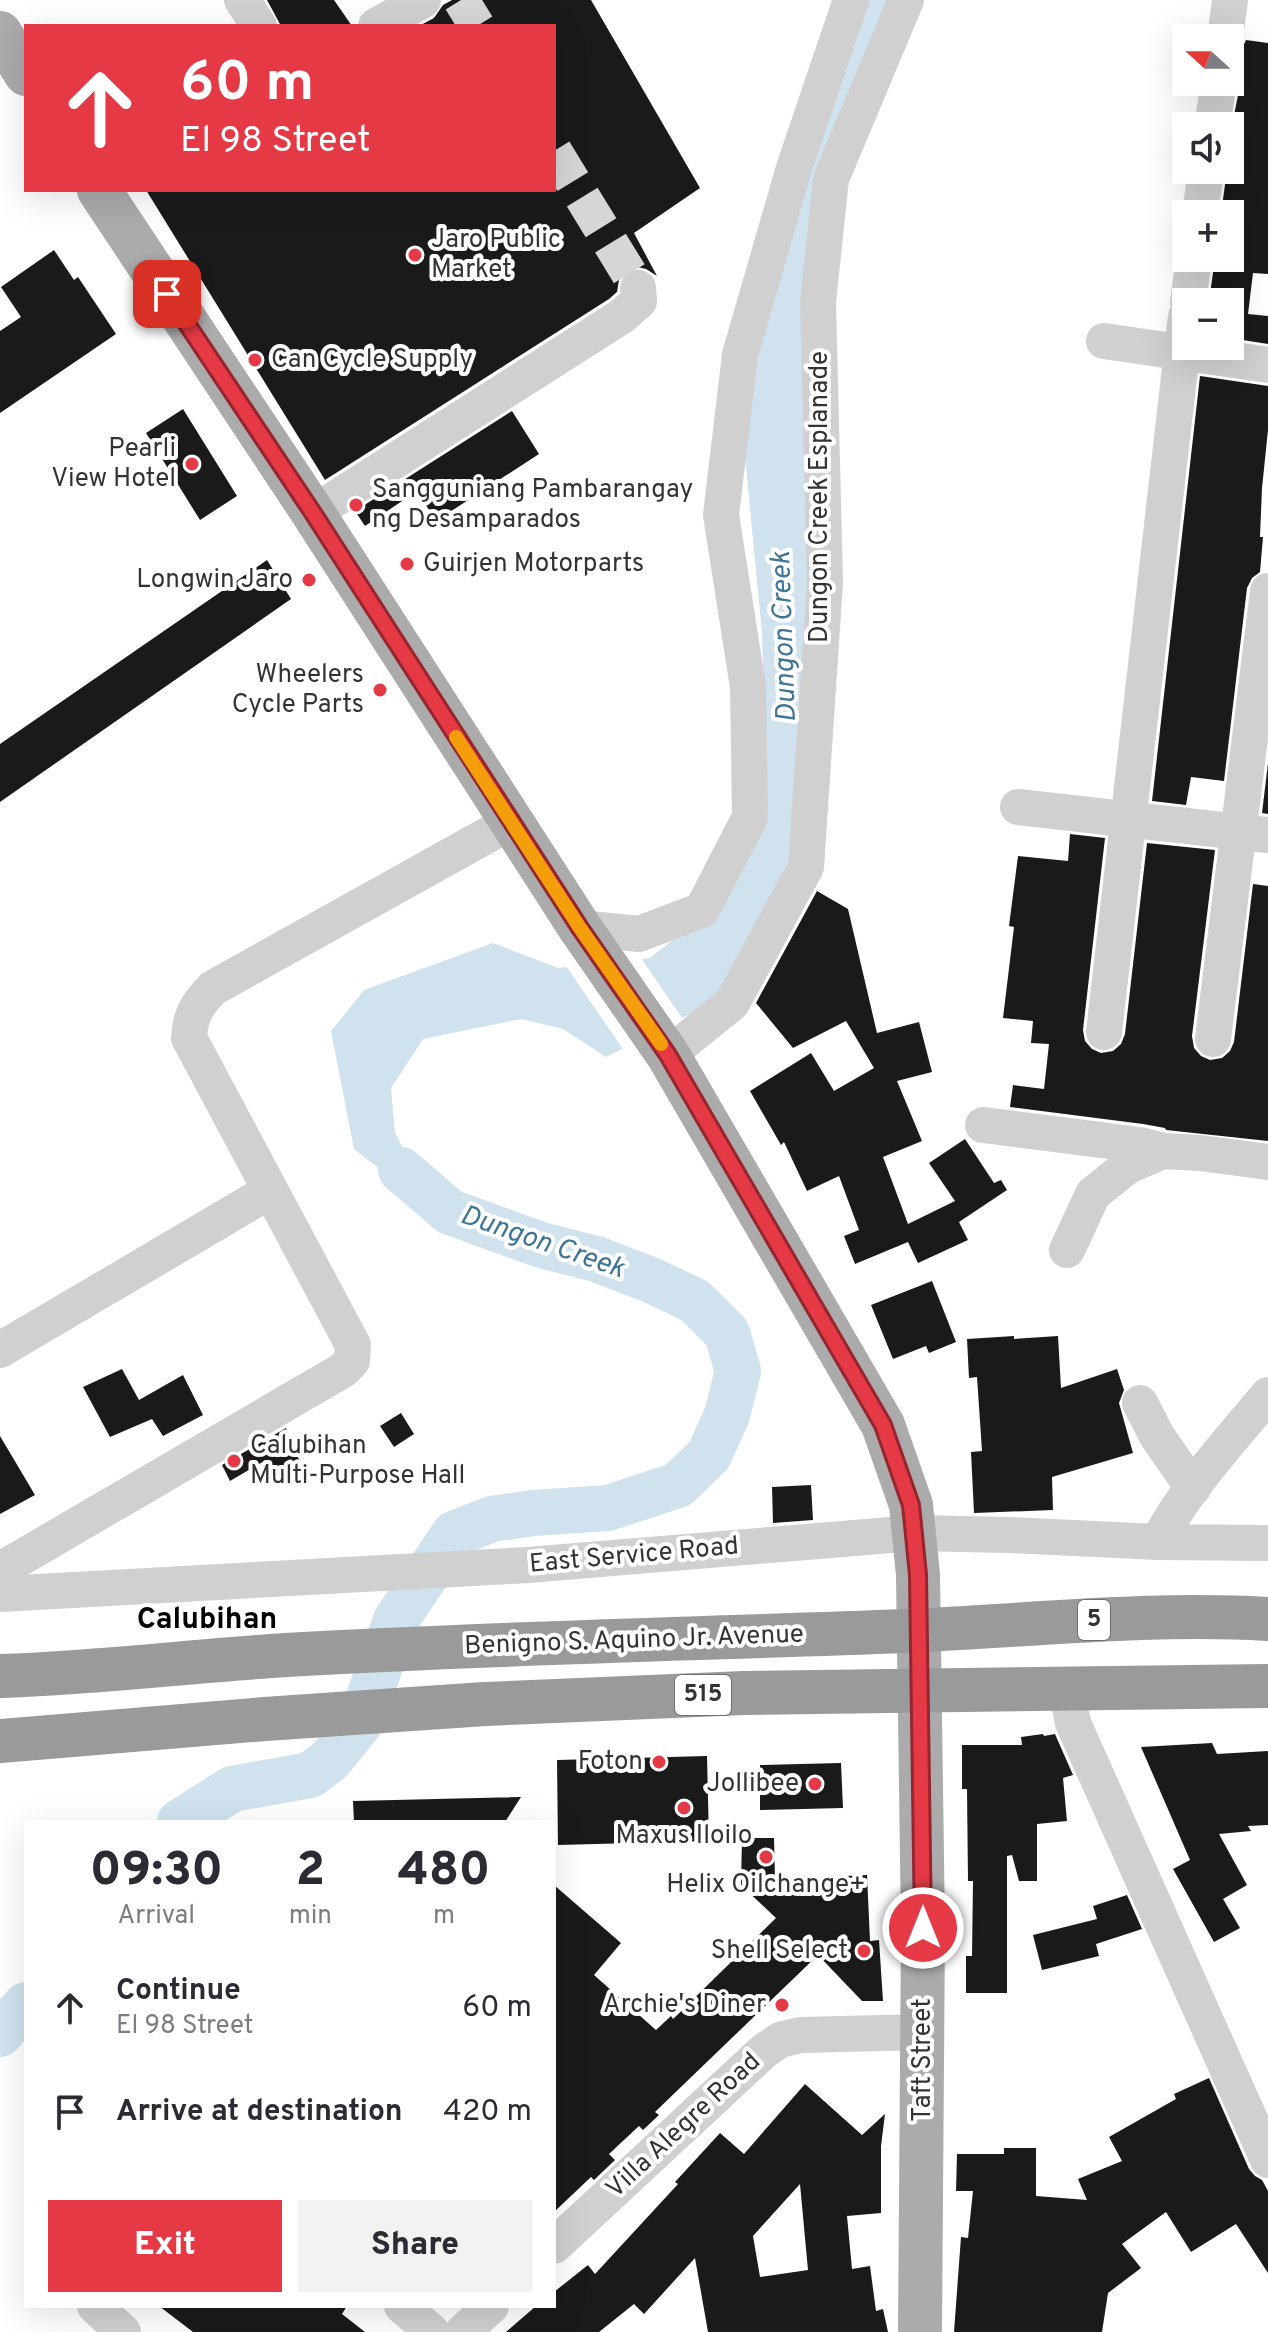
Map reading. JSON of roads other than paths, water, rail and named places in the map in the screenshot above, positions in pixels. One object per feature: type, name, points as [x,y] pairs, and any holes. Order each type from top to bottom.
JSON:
[{"type":"highway","name":"Benigno S. Aquino Jr. Avenue","points":[[0,1676],[66,1674],[286,1655],[920,1630],[1028,1622],[1224,1616],[1268,1619]]},
{"type":"highway","points":[[66,1674],[66,1736]]},
{"type":"highway","points":[[921,1693],[1066,1687],[1268,1686]]},
{"type":"highway","name":"515","points":[[0,1741],[485,1704],[767,1692],[921,1693]]},
{"type":"main road","points":[[0,33],[24,71]]},
{"type":"main road","name":"Taft Street","points":[[100,192],[313,513],[580,928],[668,1055],[883,1425],[911,1505],[920,1630],[923,2032],[920,2332]]},
{"type":"street","points":[[242,0],[258,24]]},
{"type":"street","points":[[380,24],[423,0]]},
{"type":"street","points":[[580,928],[639,934],[702,910],[750,817],[748,687],[721,515],[740,355],[794,168],[851,0]]},
{"type":"street","name":"Dungon Creek Esplanade","points":[[668,1055],[732,1003],[806,867],[825,583],[818,302],[829,195],[831,179],[906,0]]},
{"type":"street","points":[[1227,24],[1230,0]]},
{"type":"street","points":[[313,513],[622,316],[639,295]]},
{"type":"street","points":[[1104,341],[1172,351]]},
{"type":"street","points":[[1104,1032],[1180,360]]},
{"type":"street","points":[[1235,360],[1268,365]]},
{"type":"street","points":[[1213,1039],[1253,833],[1268,591]]},
{"type":"street","points":[[1018,807],[1253,833]]},
{"type":"street","points":[[0,1570],[343,1370],[352,1361],[353,1345],[189,1038],[190,1020],[199,1002],[213,988],[511,822]]},
{"type":"street","points":[[983,1125],[1140,1145],[1163,1151],[1268,1162]]},
{"type":"street","points":[[1067,1250],[1093,1194],[1128,1166],[1163,1151]]},
{"type":"street","points":[[0,1350],[270,1191]]},
{"type":"street","points":[[1158,1542],[1193,1488],[1268,1395]]},
{"type":"street","points":[[1140,1403],[1157,1436],[1193,1488]]},
{"type":"street","name":"East Service Road","points":[[0,1593],[528,1565],[915,1533],[1268,1543]]},
{"type":"street","points":[[1066,1687],[1073,1723],[1268,2160]]},
{"type":"street","name":"Villa Alegre Road","points":[[556,2244],[764,2051],[780,2040],[800,2035],[923,2032]]},
{"type":"street","points":[[97,2308],[123,2332]]},
{"type":"street","points":[[404,2308],[432,2332]]},
{"type":"street","points":[[463,2332],[489,2308]]},
{"type":"water","points":[[862,0],[892,0],[819,189],[808,612],[796,851],[727,995],[606,1057],[563,1029],[521,1019],[423,1039],[391,1088],[395,1132],[416,1175],[450,1212],[390,1177],[354,1149],[331,1031],[364,990],[493,943],[558,968],[650,958],[707,913],[767,812],[762,633],[743,435],[775,269]]},
{"type":"waterway","name":"Dungon Creek","points":[[183,1820],[232,1789],[310,1775],[330,1760],[360,1723],[396,1620],[454,1534],[492,1519],[608,1508],[678,1485],[709,1455],[727,1415],[738,1371],[727,1333],[695,1301],[596,1259],[541,1245],[450,1212],[401,1170]]},
{"type":"waterway","name":"Dungon Creek","points":[[0,2034],[24,2007]]},
{"type":"tunnel","points":[[461,0],[476,24]]},
{"type":"tunnel","points":[[556,154],[638,288]]},
{"type":"place","name":"Jaro Public Market","points":[[415,255]]},
{"type":"place","name":"Can Cycle Supply","points":[[255,360]]},
{"type":"place","name":"Pearli View Hotel","points":[[192,464]]},
{"type":"place","name":"Sangguniang Pambarangay ng Desamparados","points":[[356,505]]},
{"type":"place","name":"Guirjen Motorparts","points":[[407,564]]},
{"type":"place","name":"Longwin Jaro","points":[[309,580]]},
{"type":"place","name":"Wheelers Cycle Parts","points":[[380,690]]},
{"type":"place","name":"Calubihan Multi-Purpose Hall","points":[[234,1461]]},
{"type":"place","name":"Foton","points":[[659,1762]]},
{"type":"place","name":"Jollibee","points":[[815,1784]]},
{"type":"place","name":"Maxus Iloilo","points":[[684,1808]]},
{"type":"place","name":"Helix Oilchange+","points":[[766,1857]]},
{"type":"place","name":"Shell Select","points":[[864,1951]]},
{"type":"place","name":"Archie's Diner","points":[[782,2005]]},
{"type":"district","name":"Calubihan","points":[[207,1620]]}]
